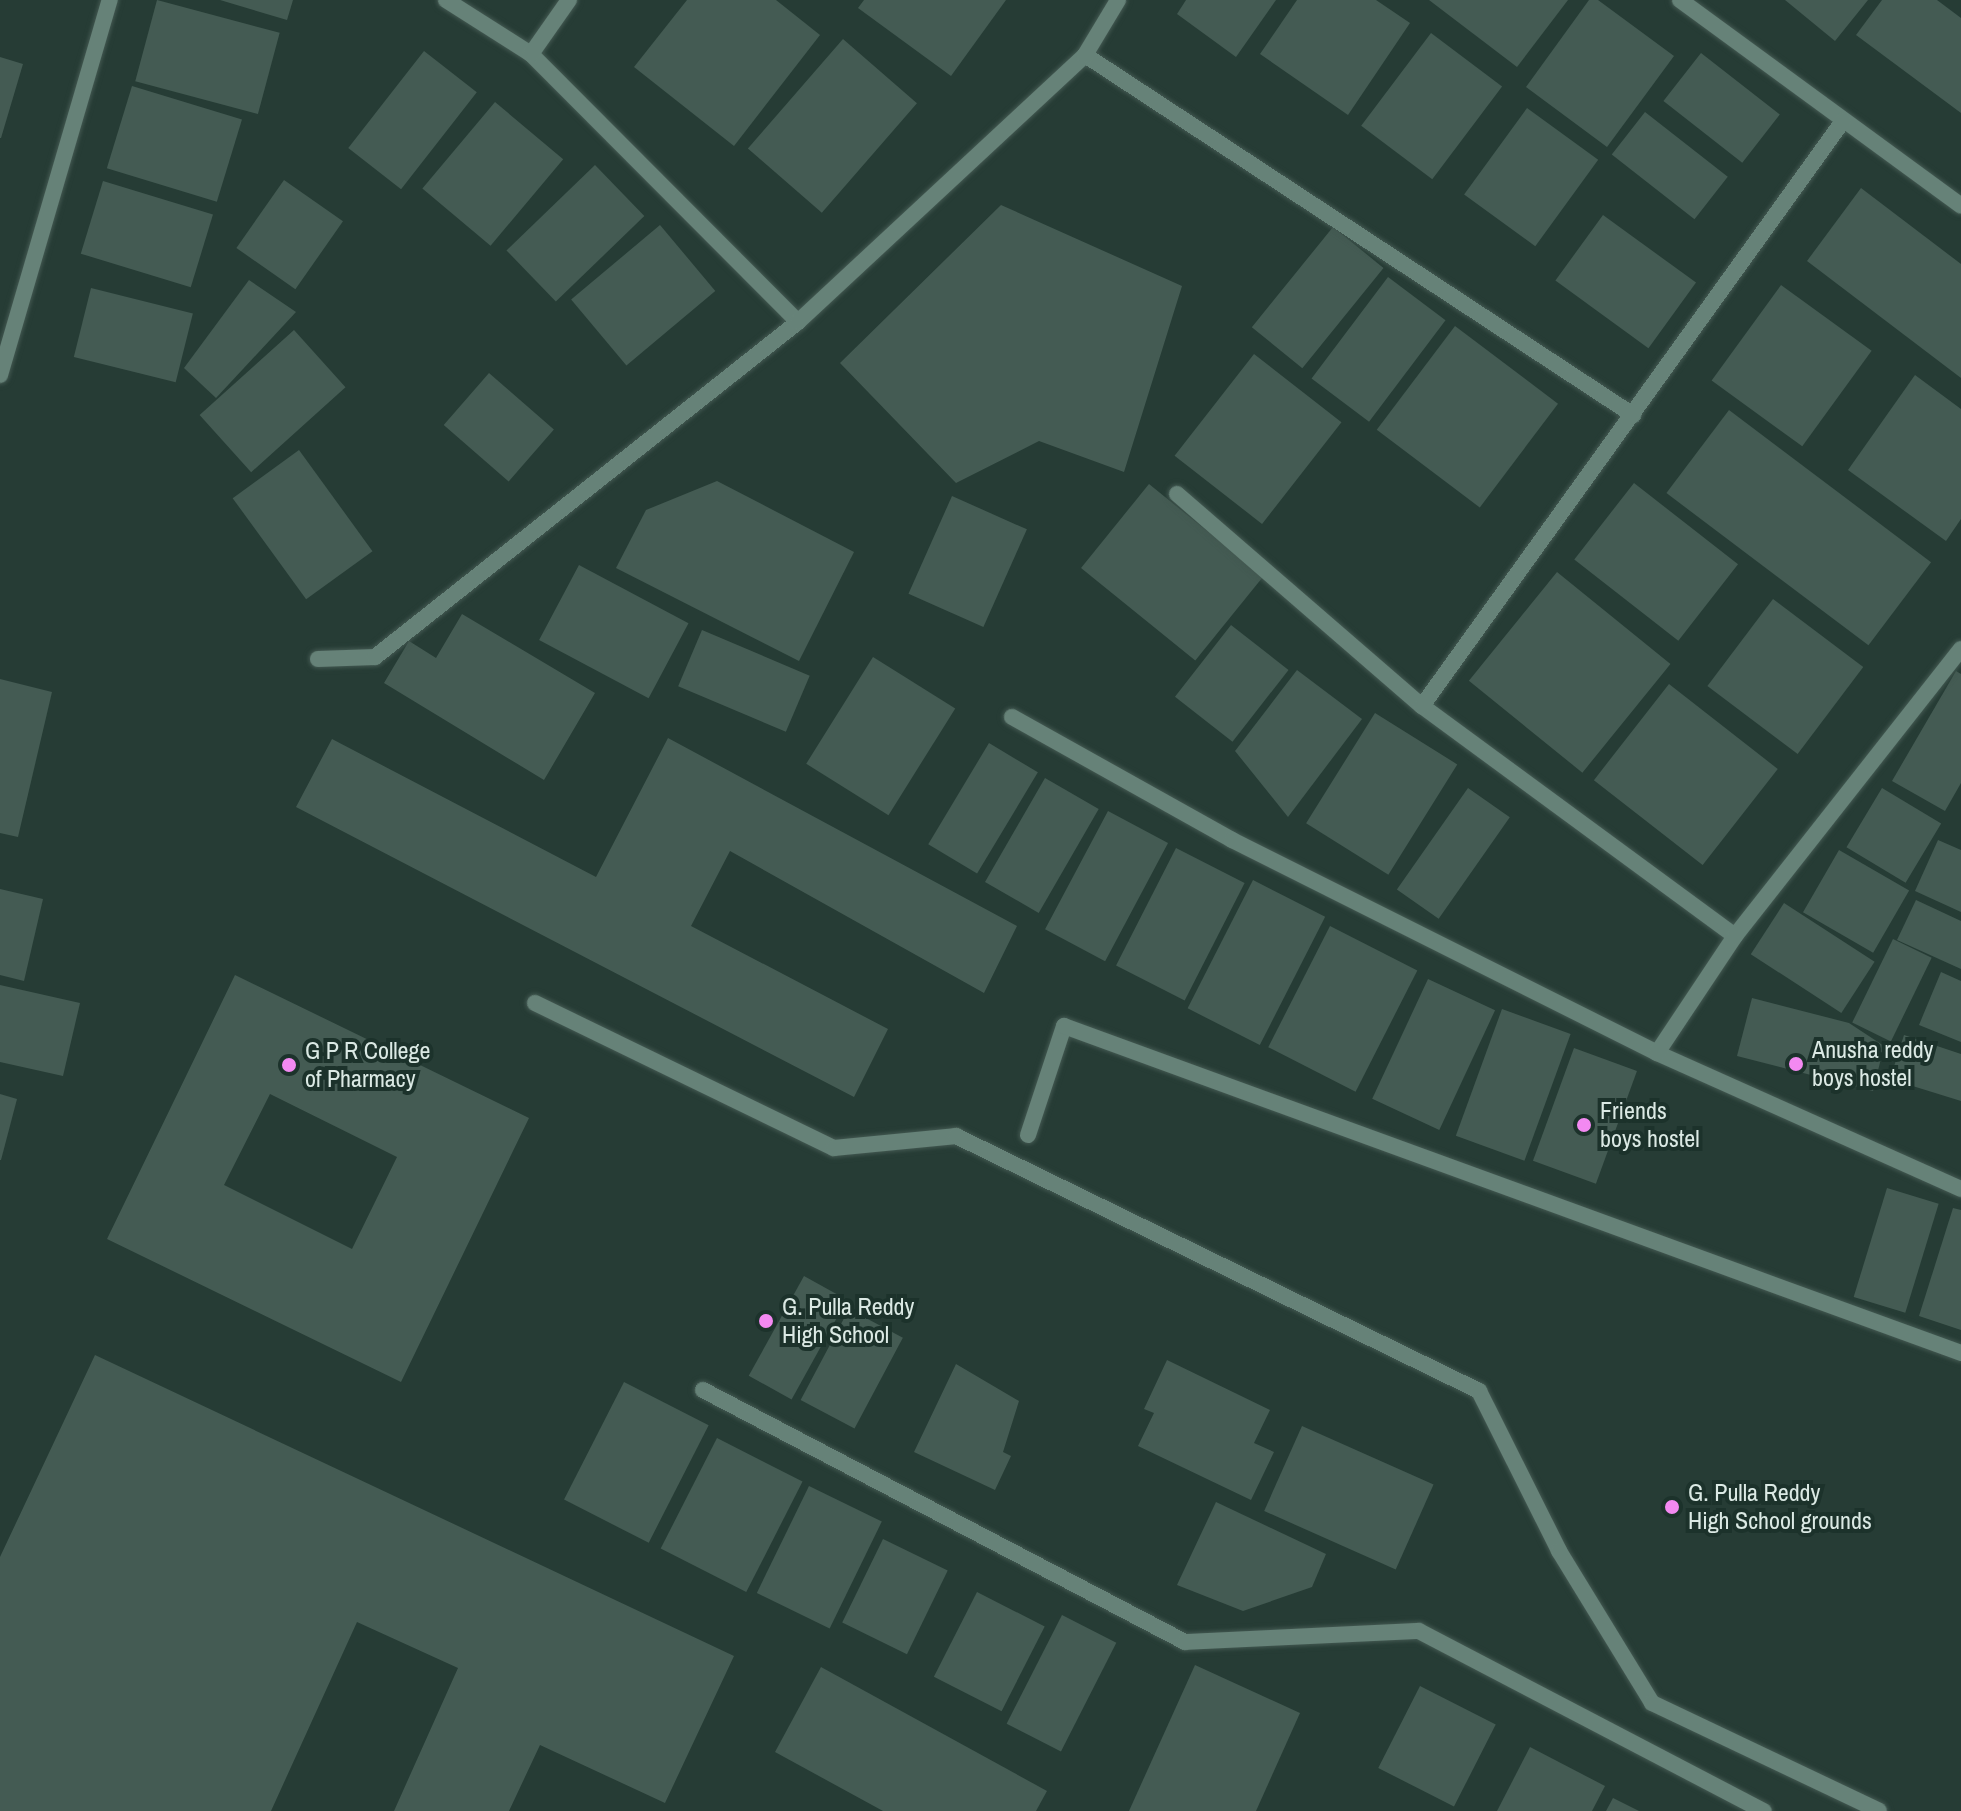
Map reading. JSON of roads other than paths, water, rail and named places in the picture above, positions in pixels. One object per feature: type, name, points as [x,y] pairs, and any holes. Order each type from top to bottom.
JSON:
[{"type":"street","points":[[0,375],[110,0]]},
{"type":"street","points":[[446,0],[531,54],[798,322]]},
{"type":"street","points":[[531,54],[569,0]]},
{"type":"street","points":[[318,659],[375,657],[798,322],[1085,55],[1118,0]]},
{"type":"street","points":[[1680,0],[1961,206]]},
{"type":"street","points":[[1085,55],[1633,415]]},
{"type":"street","points":[[1422,706],[1843,121]]},
{"type":"street","points":[[1177,494],[1422,706],[1735,936]]},
{"type":"street","points":[[1657,1053],[1735,936],[1961,649]]},
{"type":"street","points":[[1012,717],[1232,840],[1657,1053],[1961,1189]]},
{"type":"street","points":[[535,1003],[834,1148],[956,1136],[1479,1391],[1559,1551],[1652,1703],[1879,1811]]},
{"type":"street","points":[[1028,1135],[1064,1026],[1961,1353]]},
{"type":"street","points":[[703,1390],[1185,1642],[1419,1631],[1737,1804],[1764,1811]]},
{"type":"place","name":"Anusha reddy boys hostel","points":[[1796,1064]]},
{"type":"place","name":"G P R College of Pharmacy","points":[[289,1065]]},
{"type":"place","name":"Friends boys hostel","points":[[1584,1125]]},
{"type":"place","name":"G. Pulla Reddy High School","points":[[766,1321]]},
{"type":"place","name":"G. Pulla Reddy High School grounds","points":[[1672,1507]]}]
